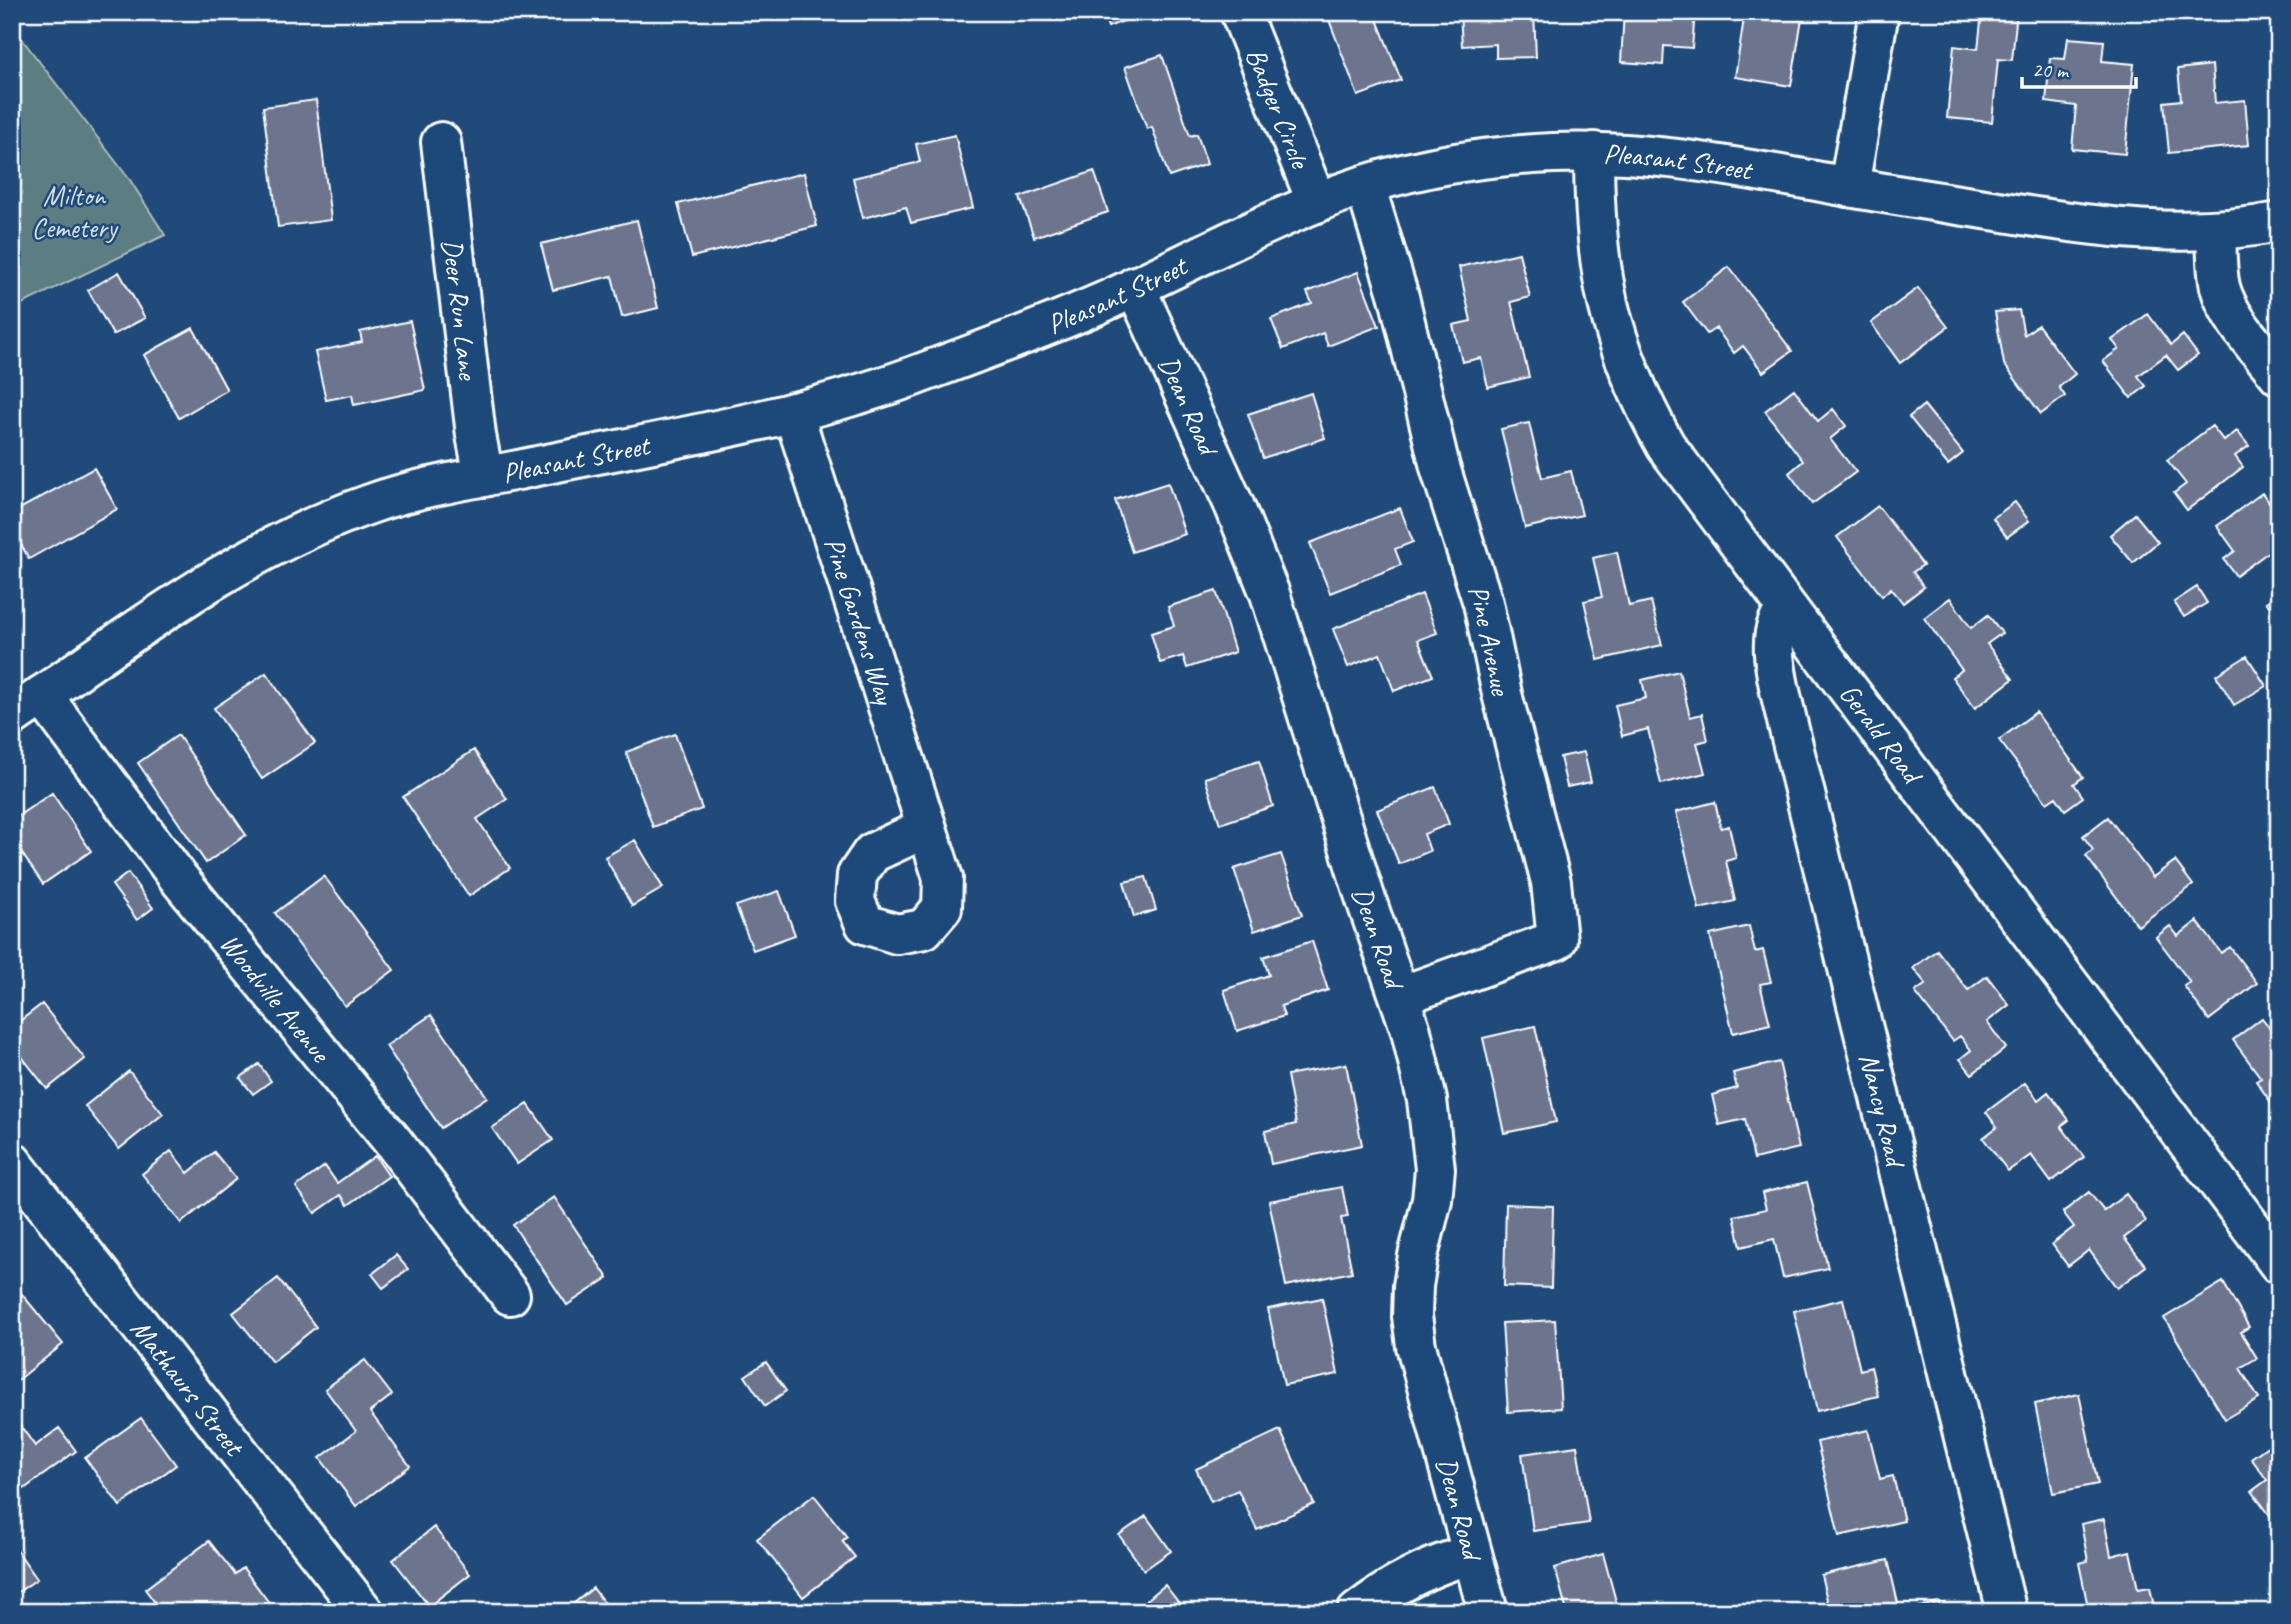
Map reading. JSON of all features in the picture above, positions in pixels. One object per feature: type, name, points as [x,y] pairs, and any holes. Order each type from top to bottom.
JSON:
[{"type":"street","name":"Badger Circle","points":[[1240,12],[1317,203]]},
{"type":"street","points":[[1849,187],[1879,12]]},
{"type":"street","name":"Deer Run Lane","points":[[441,142],[476,435],[484,477]]},
{"type":"street","name":"Gerald Road","points":[[1594,152],[1595,231],[1612,327],[1633,383],[1666,446],[2279,1264]]},
{"type":"street","name":"Pleasant Street","points":[[22,704],[196,589],[266,549],[334,517],[412,491],[793,412],[912,377],[1067,316],[1317,203],[1417,170],[1471,160],[1521,155],[1632,153],[1711,162],[2091,225],[2174,232],[2216,231],[2279,222]]},
{"type":"street","name":"Pine Avenue","points":[[1365,185],[1399,297],[1440,467],[1483,603],[1502,694],[1551,882],[1557,940],[1401,996]]},
{"type":"street","points":[[2216,231],[2217,268],[2225,301],[2279,375]]},
{"type":"street","name":"Dean Road","points":[[1135,286],[1255,554],[1365,897],[1401,996],[1420,1064],[1435,1169],[1432,1200],[1413,1286],[1412,1316],[1416,1346],[1488,1612]]},
{"type":"street","name":"Pine Gardens Way","points":[[793,412],[926,828]]},
{"type":"street","name":"Nancy Road","points":[[1788,610],[1777,621],[1774,639],[1783,700],[2007,1612]]},
{"type":"street","name":"Woodville Avenue","points":[[22,704],[180,880],[394,1143],[510,1295]]},
{"type":"street","name":"Mathaurs Street","points":[[12,1162],[364,1612]]},
{"type":"street","points":[[1357,1612],[1416,1574],[1472,1555]]},
{"type":"green space","name":"Milton Cemetery","points":[[12,26],[130,180],[165,235],[12,309]]},
{"type":"building","points":[[1082,12],[1145,13],[1108,27],[1103,13],[1085,20]]},
{"type":"building","points":[[1326,12],[1374,12],[1401,80],[1358,96]]},
{"type":"building","points":[[1460,12],[1534,12],[1536,57],[1496,58],[1496,44],[1462,46]]},
{"type":"building","points":[[1624,12],[1695,12],[1692,48],[1664,46],[1663,65],[1621,62]]},
{"type":"building","points":[[1745,12],[1803,12],[1791,86],[1735,77]]},
{"type":"building","points":[[1982,12],[2017,12],[2012,60],[1998,59],[1992,122],[1947,118],[1954,46],[1978,49]]},
{"type":"building","points":[[2068,38],[2104,41],[2102,61],[2134,64],[2125,154],[2072,149],[2076,106],[2046,102],[2050,58],[2065,59]]},
{"type":"building","points":[[1162,55],[1190,136],[1197,134],[1207,164],[1169,177],[1152,127],[1147,129],[1125,67]]},
{"type":"building","points":[[2212,65],[2215,103],[2245,100],[2249,145],[2169,153],[2164,102],[2181,100],[2178,69]]},
{"type":"building","points":[[316,100],[331,220],[278,227],[263,107]]},
{"type":"building","points":[[955,135],[973,208],[911,223],[906,207],[863,218],[853,178],[920,162],[916,144]]},
{"type":"building","points":[[1094,171],[1108,212],[1034,237],[1020,197]]},
{"type":"building","points":[[804,173],[817,226],[692,257],[678,204]]},
{"type":"building","points":[[637,220],[658,308],[622,317],[612,276],[553,290],[541,244]]},
{"type":"building","points":[[1519,253],[1530,297],[1511,302],[1529,377],[1488,387],[1481,358],[1462,362],[1453,325],[1471,321],[1459,267]]},
{"type":"building","points":[[1729,267],[1792,351],[1763,372],[1743,346],[1734,353],[1716,328],[1707,334],[1683,302]]},
{"type":"building","points":[[119,272],[145,318],[113,335],[88,290]]},
{"type":"building","points":[[1358,272],[1379,326],[1328,346],[1323,333],[1283,349],[1271,319],[1312,303],[1307,292]]},
{"type":"building","points":[[1918,288],[1948,327],[1900,363],[1871,323]]},
{"type":"building","points":[[2019,310],[2024,335],[2038,325],[2075,374],[2059,387],[2065,396],[2041,414],[2004,364],[1995,312]]},
{"type":"building","points":[[2148,314],[2171,345],[2183,335],[2198,355],[2178,370],[2166,355],[2138,376],[2146,386],[2131,398],[2103,361],[2119,349],[2112,340]]},
{"type":"building","points":[[410,321],[425,390],[354,405],[352,395],[326,400],[315,352],[362,342],[360,332]]},
{"type":"building","points":[[193,328],[227,390],[179,418],[144,355]]},
{"type":"building","points":[[1794,389],[1818,421],[1833,409],[1846,426],[1830,439],[1856,472],[1812,504],[1789,473],[1803,461],[1765,411]]},
{"type":"building","points":[[1311,393],[1325,438],[1263,458],[1248,414]]},
{"type":"building","points":[[1924,405],[1963,453],[1948,465],[1909,417]]},
{"type":"building","points":[[1529,423],[1542,478],[1571,471],[1582,515],[1525,528],[1501,429]]},
{"type":"building","points":[[2212,426],[2224,441],[2237,431],[2249,446],[2235,456],[2243,467],[2187,510],[2174,493],[2186,484],[2167,460]]},
{"type":"building","points":[[94,468],[117,509],[29,559],[12,528],[12,513]]},
{"type":"building","points":[[1168,483],[1185,534],[1132,552],[1115,500]]},
{"type":"building","points":[[2262,493],[2274,508],[2279,504],[2279,544],[2236,576],[2224,559],[2235,551],[2217,526]]},
{"type":"building","points":[[2015,502],[2029,521],[2007,537],[1993,518]]},
{"type":"building","points":[[1878,506],[1923,565],[1913,572],[1924,587],[1903,603],[1891,588],[1882,596],[1837,537]]},
{"type":"building","points":[[1400,508],[1413,542],[1395,549],[1401,565],[1330,593],[1310,543]]},
{"type":"building","points":[[2135,514],[2158,542],[2133,563],[2110,535]]},
{"type":"building","points":[[1617,552],[1629,606],[1651,601],[1662,645],[1598,660],[1584,601],[1602,597],[1593,558]]},
{"type":"building","points":[[2197,587],[2207,603],[2184,617],[2174,602]]},
{"type":"building","points":[[1216,591],[1235,652],[1187,668],[1183,656],[1160,663],[1151,633],[1174,626],[1168,607]]},
{"type":"building","points":[[2279,593],[2279,619],[2266,602]]},
{"type":"building","points":[[1422,594],[1437,633],[1418,640],[1433,676],[1394,691],[1380,654],[1348,667],[1333,629]]},
{"type":"building","points":[[1950,598],[1971,628],[1988,615],[2002,633],[1987,644],[2013,679],[1975,708],[1952,677],[1962,670],[1924,618]]},
{"type":"building","points":[[2247,656],[2266,686],[2234,705],[2216,675]]},
{"type":"building","points":[[1679,671],[1690,717],[1702,714],[1708,740],[1697,743],[1705,773],[1661,784],[1648,729],[1622,736],[1615,705],[1646,698],[1642,680]]},
{"type":"building","points":[[266,673],[315,743],[262,779],[214,708]]},
{"type":"building","points":[[2036,712],[2083,777],[2074,784],[2083,797],[2065,810],[2056,797],[2047,803],[1999,740]]},
{"type":"building","points":[[675,734],[702,809],[653,827],[626,752]]},
{"type":"building","points":[[178,735],[246,835],[206,863],[138,763]]},
{"type":"building","points":[[474,750],[507,799],[477,819],[510,868],[469,896],[403,797]]},
{"type":"building","points":[[1584,752],[1591,782],[1567,787],[1560,757]]},
{"type":"building","points":[[1259,761],[1273,806],[1220,824],[1205,778]]},
{"type":"building","points":[[1435,787],[1449,824],[1424,834],[1430,851],[1399,864],[1377,810]]},
{"type":"building","points":[[52,793],[91,851],[43,884],[12,839],[12,820]]},
{"type":"building","points":[[1715,802],[1721,828],[1729,826],[1736,858],[1726,861],[1735,901],[1699,909],[1676,812]]},
{"type":"building","points":[[2108,817],[2153,877],[2175,861],[2193,885],[2138,926],[2086,856],[2093,850],[2083,836]]},
{"type":"building","points":[[635,840],[663,888],[632,906],[605,857]]},
{"type":"building","points":[[1281,854],[1302,915],[1254,931],[1234,869]]},
{"type":"building","points":[[128,873],[153,908],[137,920],[112,885]]},
{"type":"building","points":[[324,876],[394,970],[345,1006],[275,913]]},
{"type":"building","points":[[1146,877],[1156,910],[1134,917],[1124,882]]},
{"type":"building","points":[[779,891],[795,935],[753,950],[736,906]]},
{"type":"building","points":[[2197,921],[2221,953],[2230,947],[2257,983],[2209,1020],[2184,986],[2190,982],[2156,937],[2170,926],[2178,936]]},
{"type":"building","points":[[1749,926],[1755,952],[1763,950],[1771,982],[1760,984],[1770,1024],[1733,1033],[1710,935]]},
{"type":"building","points":[[1312,941],[1328,990],[1281,1006],[1284,1016],[1237,1031],[1224,990],[1269,975],[1263,957]]},
{"type":"building","points":[[1937,950],[1968,990],[1987,976],[2009,1005],[1987,1022],[2006,1048],[1972,1074],[1960,1059],[1971,1050],[1960,1036],[1953,1041],[1915,992],[1926,984],[1913,968]]},
{"type":"building","points":[[42,1004],[85,1059],[47,1089],[12,1044],[12,1027]]},
{"type":"building","points":[[431,1015],[487,1097],[441,1128],[386,1046]]},
{"type":"building","points":[[2262,1018],[2279,1040],[2279,1105],[2275,1108],[2256,1081],[2261,1078],[2233,1040]]},
{"type":"building","points":[[1535,1026],[1556,1122],[1504,1133],[1483,1038]]},
{"type":"building","points":[[1779,1062],[1799,1148],[1754,1159],[1745,1119],[1719,1125],[1712,1095],[1737,1088],[1733,1073]]},
{"type":"building","points":[[259,1064],[271,1081],[253,1094],[240,1078]]},
{"type":"building","points":[[1346,1064],[1362,1145],[1271,1164],[1265,1131],[1296,1124],[1287,1075]]},
{"type":"building","points":[[129,1071],[163,1114],[119,1149],[85,1106]]},
{"type":"building","points":[[2025,1083],[2038,1100],[2048,1092],[2069,1120],[2061,1126],[2084,1157],[2051,1182],[2031,1155],[2008,1171],[1983,1138],[1997,1127],[1986,1112]]},
{"type":"building","points":[[528,1104],[553,1140],[517,1164],[492,1128]]},
{"type":"building","points":[[171,1151],[188,1173],[214,1152],[236,1179],[181,1223],[142,1174]]},
{"type":"building","points":[[375,1156],[389,1176],[348,1205],[341,1195],[315,1213],[296,1187],[325,1166],[337,1183]]},
{"type":"building","points":[[1807,1182],[1828,1268],[1783,1278],[1774,1239],[1741,1247],[1734,1216],[1766,1209],[1762,1193]]},
{"type":"building","points":[[1342,1187],[1348,1217],[1341,1218],[1352,1272],[1286,1286],[1269,1201]]},
{"type":"building","points":[[2089,1192],[2104,1211],[2126,1194],[2146,1221],[2124,1238],[2146,1266],[2117,1288],[2089,1250],[2068,1266],[2052,1244],[2074,1227],[2063,1212]]},
{"type":"building","points":[[554,1197],[608,1278],[567,1305],[513,1225]]},
{"type":"building","points":[[1506,1204],[1553,1206],[1551,1288],[1504,1286]]},
{"type":"building","points":[[396,1255],[408,1269],[383,1288],[372,1274]]},
{"type":"building","points":[[278,1278],[316,1327],[272,1362],[233,1313]]},
{"type":"building","points":[[2223,1282],[2249,1327],[2241,1332],[2257,1358],[2240,1368],[2259,1399],[2225,1419],[2164,1318]]},
{"type":"building","points":[[21,1293],[63,1344],[12,1385],[12,1301]]},
{"type":"building","points":[[1322,1298],[1338,1374],[1284,1385],[1268,1309]]},
{"type":"building","points":[[1843,1299],[1860,1370],[1871,1367],[1878,1396],[1817,1411],[1794,1311]]},
{"type":"building","points":[[1555,1320],[1561,1408],[1508,1412],[1502,1323]]},
{"type":"building","points":[[365,1360],[392,1395],[370,1412],[410,1466],[356,1506],[320,1458],[356,1431],[325,1389]]},
{"type":"building","points":[[766,1362],[786,1391],[765,1406],[745,1376]]},
{"type":"building","points":[[2079,1394],[2098,1484],[2053,1493],[2035,1404]]},
{"type":"building","points":[[15,1418],[35,1446],[59,1428],[76,1451],[13,1497],[12,1420]]},
{"type":"building","points":[[141,1418],[176,1465],[120,1506],[85,1458]]},
{"type":"building","points":[[1280,1430],[1314,1504],[1257,1530],[1238,1490],[1211,1502],[1196,1469]]},
{"type":"building","points":[[1868,1430],[1880,1479],[1893,1476],[1904,1521],[1839,1536],[1817,1442]]},
{"type":"building","points":[[2279,1438],[2277,1525],[2252,1491],[2267,1480],[2251,1458]]},
{"type":"building","points":[[1577,1446],[1589,1523],[1533,1531],[1522,1454]]},
{"type":"building","points":[[814,1495],[847,1537],[842,1541],[855,1557],[803,1597],[757,1539]]},
{"type":"building","points":[[1146,1516],[1171,1551],[1144,1570],[1119,1535]]},
{"type":"building","points":[[2104,1519],[2111,1556],[2130,1551],[2138,1589],[2150,1587],[2155,1612],[2089,1612],[2079,1563],[2088,1561],[2081,1524]]},
{"type":"building","points":[[434,1527],[470,1574],[429,1606],[393,1560]]},
{"type":"building","points":[[209,1541],[235,1574],[243,1568],[276,1612],[162,1612],[145,1589]]},
{"type":"building","points":[[16,1549],[37,1579],[12,1596],[12,1552]]},
{"type":"building","points":[[1603,1554],[1619,1612],[1567,1612],[1555,1568]]},
{"type":"building","points":[[1888,1560],[1900,1612],[1865,1612],[1864,1605],[1830,1612],[1821,1575]]},
{"type":"building","points":[[1165,1585],[1186,1612],[1132,1612]]},
{"type":"building","points":[[593,1588],[611,1612],[563,1612]]},
{"type":"building","points":[[1939,1602],[1941,1612],[1900,1612]]}]
